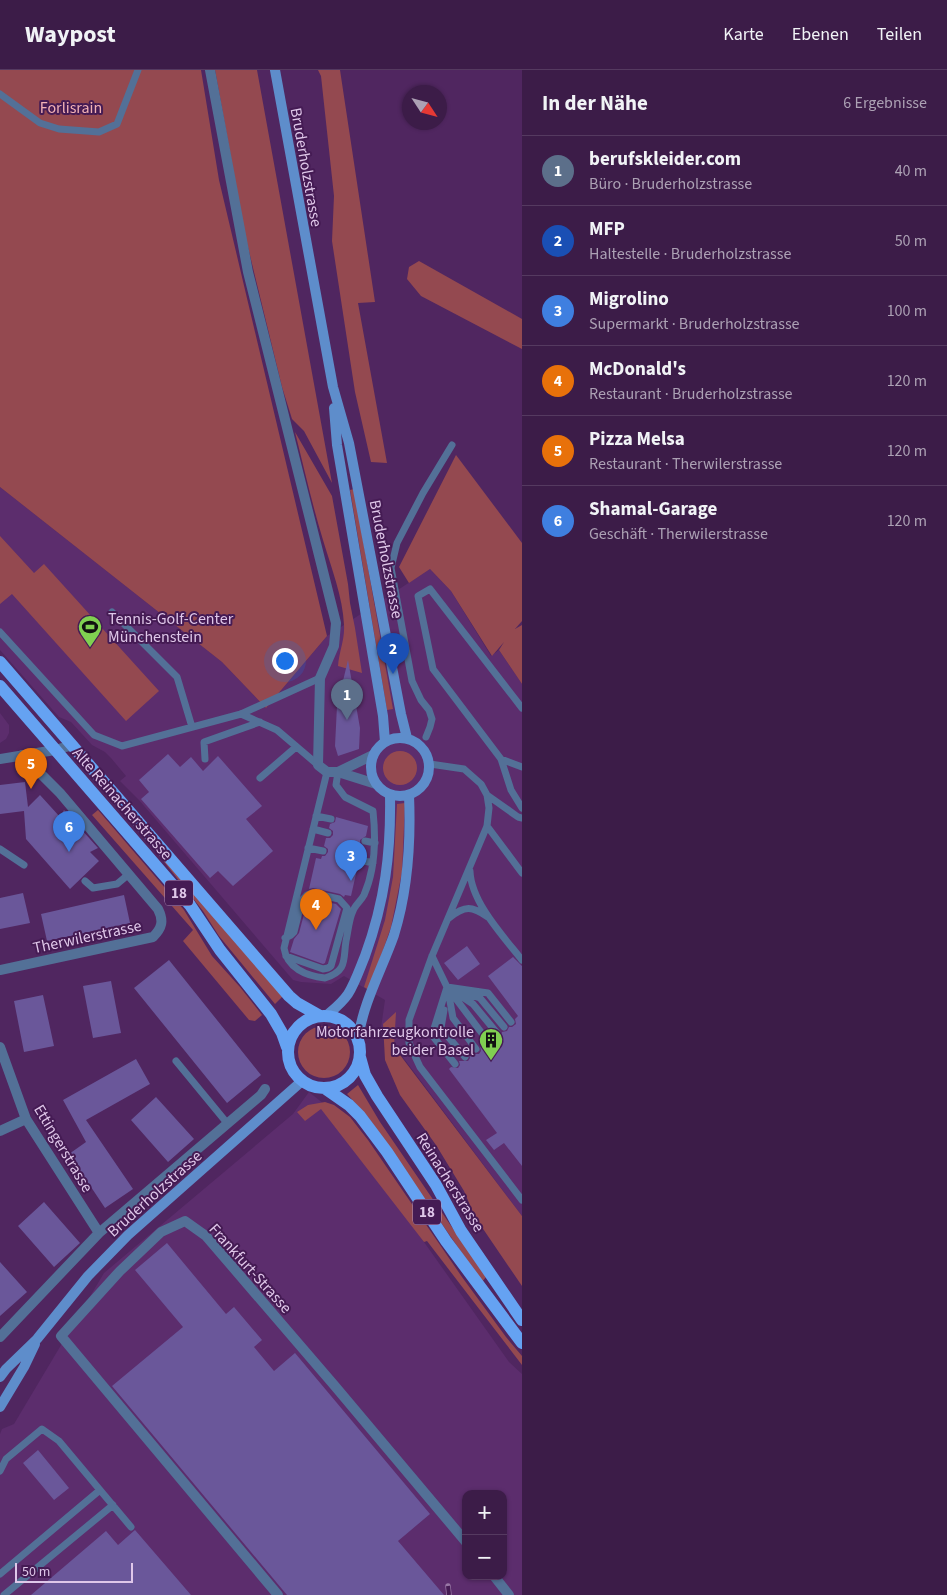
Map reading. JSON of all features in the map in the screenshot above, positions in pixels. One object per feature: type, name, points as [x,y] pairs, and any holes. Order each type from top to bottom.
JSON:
[{"type":"main road","name":"Bruderholzstrasse","points":[[275,70],[333,387],[349,443],[400,714],[407,738]]},
{"type":"main road","name":"Bruderholzstrasse","points":[[333,387],[337,445],[383,716],[385,742]]},
{"type":"main road","name":"Alte Reinacherstrasse","points":[[0,662],[289,996],[297,1003],[323,1016]]},
{"type":"main road","name":"Alte Reinacherstrasse","points":[[0,686],[190,905],[220,950],[271,1014],[282,1033],[287,1047]]},
{"type":"main road","points":[[392,738],[407,738],[415,742],[427,755],[430,764],[429,774],[425,784],[418,791],[399,797],[390,795],[376,784],[370,765],[378,747],[392,738]]},
{"type":"main road","points":[[323,1016],[337,1006],[349,992],[375,929],[389,859],[391,832],[390,795]]},
{"type":"main road","points":[[358,1039],[353,1031],[341,1020],[323,1016],[312,1017],[298,1026],[292,1033],[287,1047],[287,1059],[293,1072],[302,1081],[309,1086],[326,1089],[338,1085],[350,1077],[357,1066],[360,1057],[358,1039],[360,1022],[394,933],[404,892],[409,856],[409,795]]},
{"type":"main road","name":"Reinacherstrasse","points":[[360,1057],[365,1075],[376,1096],[436,1185],[461,1230],[522,1320]]},
{"type":"main road","name":"Bruderholzstrasse","points":[[0,1377],[37,1339],[88,1276],[128,1235],[302,1081]]},
{"type":"main road","name":"18","points":[[326,1089],[349,1105],[360,1116],[387,1152],[446,1241],[522,1343]]},
{"type":"main road","name":"Bruderholzstrasse","points":[[0,1407],[24,1367],[37,1339]]},
{"type":"street","points":[[210,70],[248,272],[336,623],[334,646],[320,678],[318,765],[332,772],[376,784]]},
{"type":"street","name":"Alte Reinacherstrasse","points":[[55,750],[73,745]]},
{"type":"street","points":[[0,759],[55,750]]},
{"type":"street","name":"Therwilerstrasse","points":[[0,970],[153,937],[159,931],[162,923],[162,916],[158,909],[129,874],[60,793],[22,755]]},
{"type":"street","points":[[332,772],[373,755]]},
{"type":"street","name":"Ettingerstrasse","points":[[0,1047],[26,1119],[99,1233]]},
{"type":"street","points":[[0,1337],[99,1233],[265,1089]]},
{"type":"street","points":[[0,1131],[26,1119]]},
{"type":"street","name":"Frankfurt-Strasse","points":[[278,1595],[61,1336],[120,1271],[161,1232],[185,1221],[206,1236],[462,1537]]},
{"type":"street","points":[[497,1580],[509,1595]]},
{"type":"lane","points":[[0,94],[40,123],[59,129],[99,132],[118,124],[138,70]]},
{"type":"lane","points":[[426,737],[432,719],[429,710],[421,700],[412,681],[391,568],[397,543],[423,493],[452,445]]},
{"type":"lane","points":[[522,708],[430,589],[418,596],[433,669],[501,759],[511,790],[522,808]]},
{"type":"lane","points":[[112,612],[177,677],[192,727]]},
{"type":"lane","points":[[0,632],[94,735],[122,746],[241,714],[320,678]]},
{"type":"lane","points":[[241,714],[277,730],[318,765]]},
{"type":"lane","points":[[205,759],[204,742],[260,722]]},
{"type":"lane","points":[[260,778],[296,747]]},
{"type":"lane","points":[[501,759],[522,767]]},
{"type":"lane","points":[[430,764],[464,769],[481,784],[487,795],[489,808],[487,826],[432,956],[409,1020],[408,1043],[420,1067],[522,1200]]},
{"type":"lane","points":[[332,772],[336,785],[345,797],[373,811],[371,828],[375,843],[369,882],[362,898],[353,910],[346,943],[346,957],[338,971],[332,976],[325,978],[297,970],[285,956],[284,948],[316,816],[332,772]]},
{"type":"lane","points":[[487,795],[522,818]]},
{"type":"lane","points":[[316,816],[331,819]]},
{"type":"lane","points":[[487,826],[522,873]]},
{"type":"lane","points":[[313,829],[328,833]]},
{"type":"lane","points":[[364,841],[375,843]]},
{"type":"lane","points":[[308,848],[323,852]]},
{"type":"lane","points":[[0,849],[24,865]]},
{"type":"lane","points":[[360,860],[373,863]]},
{"type":"lane","points":[[470,868],[473,889],[491,918],[519,950],[522,960]]},
{"type":"lane","points":[[85,880],[93,888],[117,884],[129,874]]},
{"type":"lane","points":[[285,938],[294,932],[302,900],[307,895],[312,893],[339,899],[347,908],[331,966],[323,969],[285,956]]},
{"type":"lane","points":[[448,919],[458,911],[469,908],[478,910],[491,918]]},
{"type":"lane","points":[[432,956],[447,987],[487,1040]]},
{"type":"lane","points":[[447,987],[488,993],[511,1022]]},
{"type":"lane","points":[[447,987],[480,998],[504,1027]]},
{"type":"lane","points":[[447,987],[473,1004],[497,1033]]},
{"type":"lane","points":[[447,987],[453,1018],[476,1049]]},
{"type":"lane","points":[[447,987],[441,1028],[464,1057]]},
{"type":"lane","points":[[447,987],[432,1034],[455,1064]]},
{"type":"lane","points":[[176,1061],[227,1123]]},
{"type":"lane","points":[[0,1471],[6,1459],[42,1429],[59,1441],[131,1527]]},
{"type":"lane","points":[[0,1574],[100,1490]]},
{"type":"lane","points":[[4,1595],[113,1505]]},
{"type":"shaded area","points":[[0,487],[222,662],[266,708],[327,636],[430,569],[451,591],[491,656],[499,650],[522,684],[522,1216],[381,1028],[385,1000],[344,976],[331,984],[293,980],[139,800],[120,781],[126,776],[111,758],[105,752],[92,745],[71,722],[59,717],[0,650]]},
{"type":"shaded area","points":[[0,713],[9,725],[9,733],[6,739],[0,743]]},
{"type":"shaded area","points":[[309,1092],[329,1108],[509,1362],[522,1374],[522,1595],[0,1595],[0,1434],[2,1429],[14,1424],[104,1273],[293,1114]]},
{"type":"green space","name":"Forlisrain","points":[[0,70],[201,70],[219,180],[327,636],[266,708],[222,662],[0,487]]},
{"type":"green space","points":[[215,70],[257,70],[332,483],[304,431],[292,419],[282,387],[245,235]]},
{"type":"green space","points":[[318,70],[340,70],[375,302],[358,303],[387,463],[371,462],[355,392],[332,241],[334,196],[321,76]]},
{"type":"green space","points":[[419,261],[522,319],[522,349],[421,296],[407,279],[409,267]]},
{"type":"green space","points":[[295,432],[332,496],[362,673],[338,666],[344,630],[343,614]]},
{"type":"green space","points":[[456,455],[522,543],[522,621],[515,629],[522,625],[522,684],[499,650],[504,642],[492,656],[451,591],[430,569],[409,583],[399,567]]},
{"type":"green space","points":[[354,489],[393,709],[387,710],[350,490]]},
{"type":"green space","name":"Tennis-Golf-Center Münchenstein","points":[[0,536],[34,573],[44,564],[159,691],[126,721],[12,594],[0,604]]},
{"type":"green space","points":[[400,751],[412,756],[417,768],[412,780],[400,785],[388,780],[383,768],[388,756]]},
{"type":"green space","points":[[405,803],[402,872],[391,927],[369,990],[364,987],[385,920],[393,877],[397,804]]},
{"type":"green space","points":[[98,810],[184,910],[212,956],[262,1015],[255,1021],[249,1020],[183,941],[193,930],[92,815]]},
{"type":"green space","points":[[150,844],[283,996],[275,1004],[219,936],[203,911]]},
{"type":"green space","points":[[396,1012],[394,1047],[522,1216],[522,1286],[475,1217],[464,1191],[436,1145],[400,1095],[385,1060],[383,1024]]},
{"type":"green space","points":[[319,1026],[329,1026],[343,1033],[350,1047],[350,1057],[343,1071],[329,1078],[319,1078],[309,1074],[302,1067],[298,1057],[298,1047],[302,1037],[309,1030]]},
{"type":"green space","points":[[358,1085],[380,1122],[486,1277],[482,1282],[368,1117],[347,1094]]},
{"type":"green space","points":[[325,1102],[334,1105],[350,1117],[368,1140],[462,1277],[522,1356],[522,1365],[427,1241],[424,1242],[321,1109],[305,1121],[297,1112],[308,1105]]},
{"type":"building","points":[[348,660],[360,728],[359,749],[338,756],[335,746],[337,706]]},
{"type":"building","points":[[168,754],[180,767],[191,757],[203,771],[218,756],[262,806],[246,819],[273,851],[233,886],[218,871],[210,878],[141,799],[149,792],[139,780]]},
{"type":"building","points":[[25,782],[28,807],[40,795],[60,817],[64,810],[98,848],[90,852],[99,861],[70,889],[26,839],[24,811],[0,814],[0,785]]},
{"type":"building","points":[[336,817],[368,826],[366,836],[360,840],[363,846],[361,855],[355,858],[355,862],[358,865],[351,896],[345,895],[344,897],[340,894],[313,888],[309,889],[316,858],[321,859],[328,852],[328,849],[324,846],[326,838],[330,838],[333,835],[333,831],[329,828],[330,824],[335,822]]},
{"type":"building","points":[[23,893],[30,923],[0,929],[0,898]]},
{"type":"building","points":[[124,895],[130,923],[47,941],[41,914]]},
{"type":"building","points":[[312,899],[336,904],[341,909],[325,963],[323,964],[290,952],[294,939],[299,933],[307,903]]},
{"type":"building","points":[[467,946],[480,964],[458,980],[444,963]]},
{"type":"building","name":"Motorfahrzeugkontrolle beider Basel","points":[[513,957],[522,966],[522,1166],[504,1143],[494,1150],[486,1140],[497,1133],[449,1069],[451,1067],[458,1068],[460,1065],[459,1061],[468,1061],[470,1058],[469,1054],[472,1052],[479,1054],[481,1051],[480,1046],[483,1043],[485,1045],[490,1044],[492,1042],[491,1037],[500,1037],[502,1032],[507,1031],[509,1027],[516,1024],[515,1019],[518,1016],[488,976]]},
{"type":"building","points":[[169,960],[261,1075],[227,1103],[134,988]]},
{"type":"building","points":[[111,981],[121,1033],[93,1038],[83,986]]},
{"type":"building","points":[[43,995],[54,1046],[24,1052],[14,1001]]},
{"type":"building","points":[[136,1059],[150,1084],[86,1120],[133,1189],[105,1208],[69,1154],[86,1142],[63,1100]]},
{"type":"building","points":[[156,1097],[194,1139],[168,1162],[131,1120]]},
{"type":"building","points":[[44,1202],[80,1243],[54,1267],[18,1226]]},
{"type":"building","points":[[167,1243],[226,1314],[234,1307],[262,1340],[254,1347],[274,1371],[295,1353],[430,1514],[398,1541],[444,1595],[287,1595],[112,1386],[183,1327],[135,1270]]},
{"type":"building","points":[[0,1262],[27,1292],[0,1316]]},
{"type":"building","points":[[38,1450],[69,1488],[54,1500],[23,1463]]},
{"type":"building","points":[[135,1530],[191,1595],[31,1595],[106,1531],[118,1545]]},
{"type":"railway","points":[[448,1586],[449,1595]]},
{"type":"place","name":"Tennis-Golf-Center Münchenstein","points":[[90,648]]},
{"type":"place","name":"MFP","points":[[393,674]]},
{"type":"place","name":"berufskleider.com","points":[[347,720]]},
{"type":"place","name":"Pizza Melsa","points":[[31,789]]},
{"type":"place","name":"Shamal-Garage","points":[[69,852]]},
{"type":"place","name":"Migrolino","points":[[351,881]]},
{"type":"place","name":"McDonald's","points":[[316,930]]},
{"type":"place","name":"Motorfahrzeugkontrolle beider Basel","points":[[491,1061]]}]
